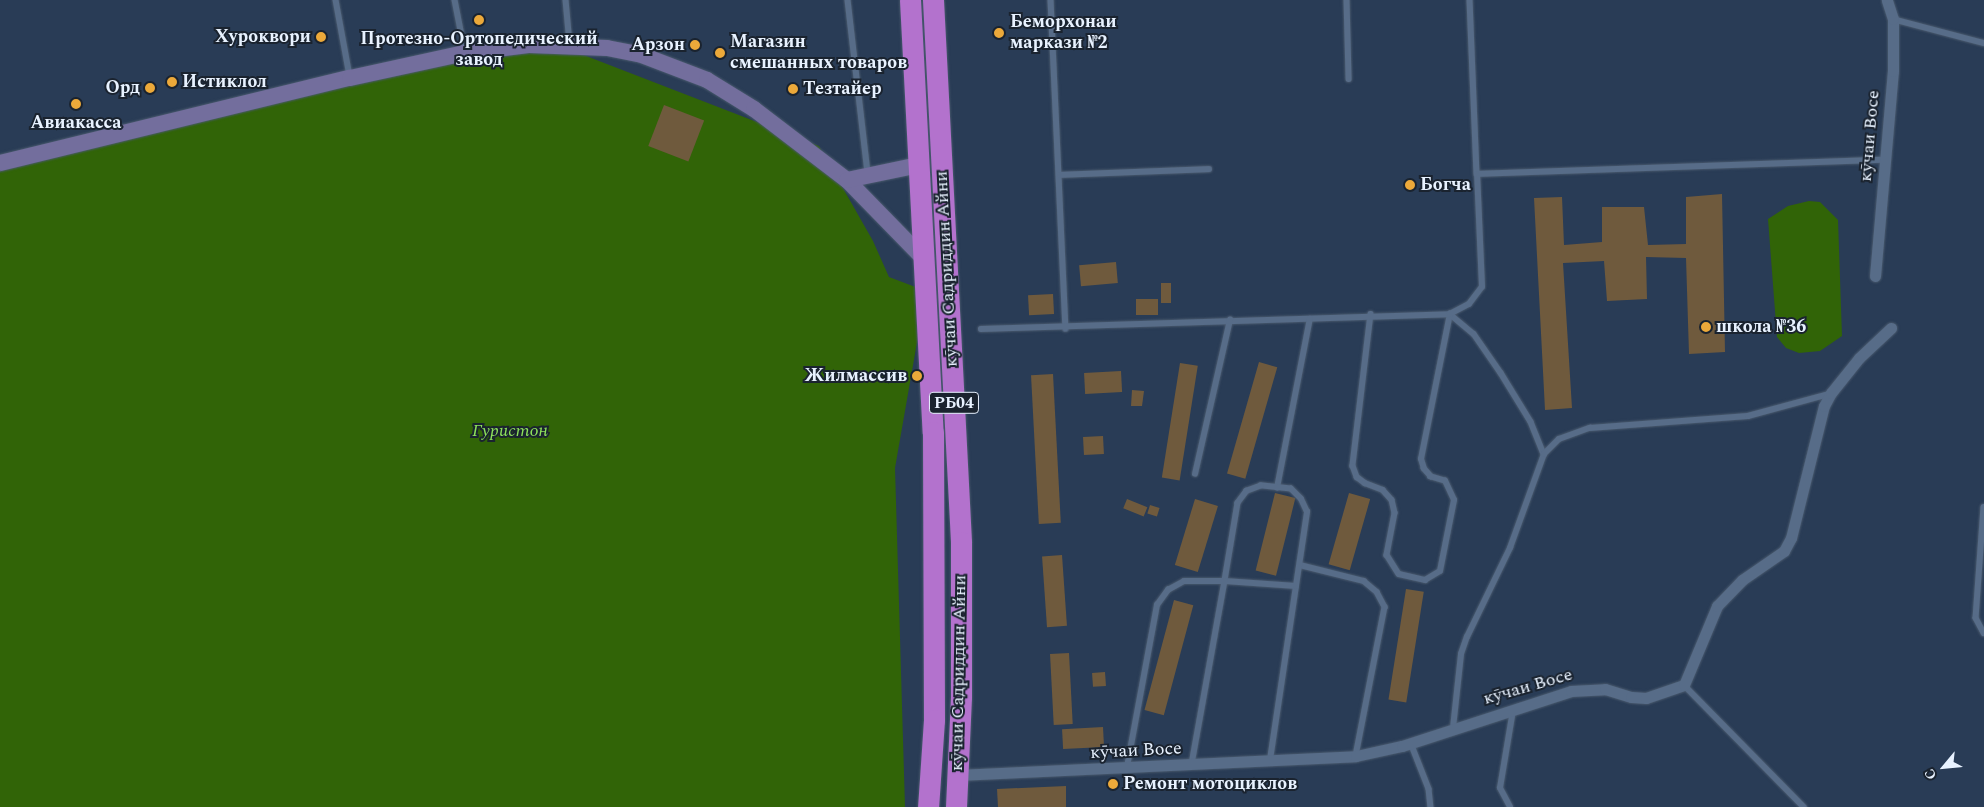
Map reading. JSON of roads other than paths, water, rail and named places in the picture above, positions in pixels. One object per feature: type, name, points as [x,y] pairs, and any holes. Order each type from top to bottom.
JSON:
[{"type":"highway","name":"кӯчаи Садриддин Айни","points":[[910,0],[933,451],[934,720],[928,807]]},
{"type":"highway","name":"кӯчаи Садриддин Айни","points":[[933,0],[961,542],[962,696],[956,807]]},
{"type":"street","name":"кӯчаи Восе","points":[[1875,276],[1893,71],[1892,19],[1887,0]]},
{"type":"street","points":[[0,164],[350,78],[465,53],[529,44],[570,44],[639,54],[707,80],[791,135],[847,180],[924,259]]},
{"type":"street","points":[[847,180],[919,165]]},
{"type":"street","points":[[1684,685],[1717,606],[1742,580],[1784,552],[1791,538],[1824,406],[1831,393],[1859,358],[1892,328]]},
{"type":"street","name":"кӯчаи Восе","points":[[958,775],[1192,766],[1356,756],[1411,742],[1513,708],[1590,688],[1646,698],[1684,685]]},
{"type":"lane","points":[[336,0],[350,78]]},
{"type":"lane","points":[[455,0],[465,53]]},
{"type":"lane","points":[[566,0],[570,44]]},
{"type":"lane","points":[[848,0],[868,176]]},
{"type":"lane","points":[[1051,0],[1066,329]]},
{"type":"lane","points":[[1347,0],[1349,79]]},
{"type":"lane","points":[[981,329],[1066,329],[1230,320],[1310,319],[1371,314],[1450,314],[1469,304],[1482,287],[1470,0]]},
{"type":"lane","points":[[1892,19],[1984,43]]},
{"type":"lane","points":[[1477,174],[1886,160]]},
{"type":"lane","points":[[1060,175],[1209,169]]},
{"type":"lane","points":[[1371,314],[1353,466],[1357,477],[1365,484],[1382,490],[1392,500],[1395,513],[1388,555],[1392,566],[1399,574],[1425,580],[1440,571],[1454,500],[1445,481],[1431,477],[1424,470],[1421,459],[1450,314]]},
{"type":"lane","points":[[1450,314],[1474,334],[1501,373],[1531,422],[1544,454]]},
{"type":"lane","points":[[1277,488],[1310,319]]},
{"type":"lane","points":[[1195,474],[1230,320]]},
{"type":"lane","points":[[1453,728],[1461,654],[1510,548],[1544,454],[1571,432],[1590,428],[1748,416],[1831,393]]},
{"type":"lane","points":[[1192,766],[1238,502],[1247,491],[1254,488],[1291,489],[1301,499],[1306,512],[1300,566],[1270,762]]},
{"type":"lane","points":[[1984,507],[1976,618],[1984,633]]},
{"type":"lane","points":[[1300,566],[1364,581],[1378,592],[1385,607],[1356,756]]},
{"type":"lane","points":[[1127,769],[1157,605],[1168,590],[1184,581],[1225,581],[1296,586]]},
{"type":"lane","points":[[1684,685],[1773,772],[1804,807]]},
{"type":"lane","points":[[1510,807],[1500,788],[1513,708]]},
{"type":"lane","points":[[1411,742],[1429,789],[1431,807]]},
{"type":"place","name":"Протезно-Ортопедический завод","points":[[479,20]]},
{"type":"place","name":"Беморхонаи маркази №2","points":[[999,33]]},
{"type":"place","name":"Хуроквори","points":[[321,37]]},
{"type":"place","name":"Арзон","points":[[695,45]]},
{"type":"place","name":"Магазин смешанных товаров","points":[[720,53]]},
{"type":"place","name":"Истиклол","points":[[172,82]]},
{"type":"place","name":"Орд","points":[[150,88]]},
{"type":"place","name":"Тезтайер","points":[[793,89]]},
{"type":"place","name":"Авиакасса","points":[[76,104]]},
{"type":"place","name":"Богча","points":[[1410,185]]},
{"type":"place","name":"школа №36","points":[[1706,327]]},
{"type":"place","name":"Жилмассив","points":[[917,376]]},
{"type":"place","name":"Ремонт мотоциклов","points":[[1113,784]]},
{"type":"park label","name":"Гуристон","points":[[510,431]]}]
